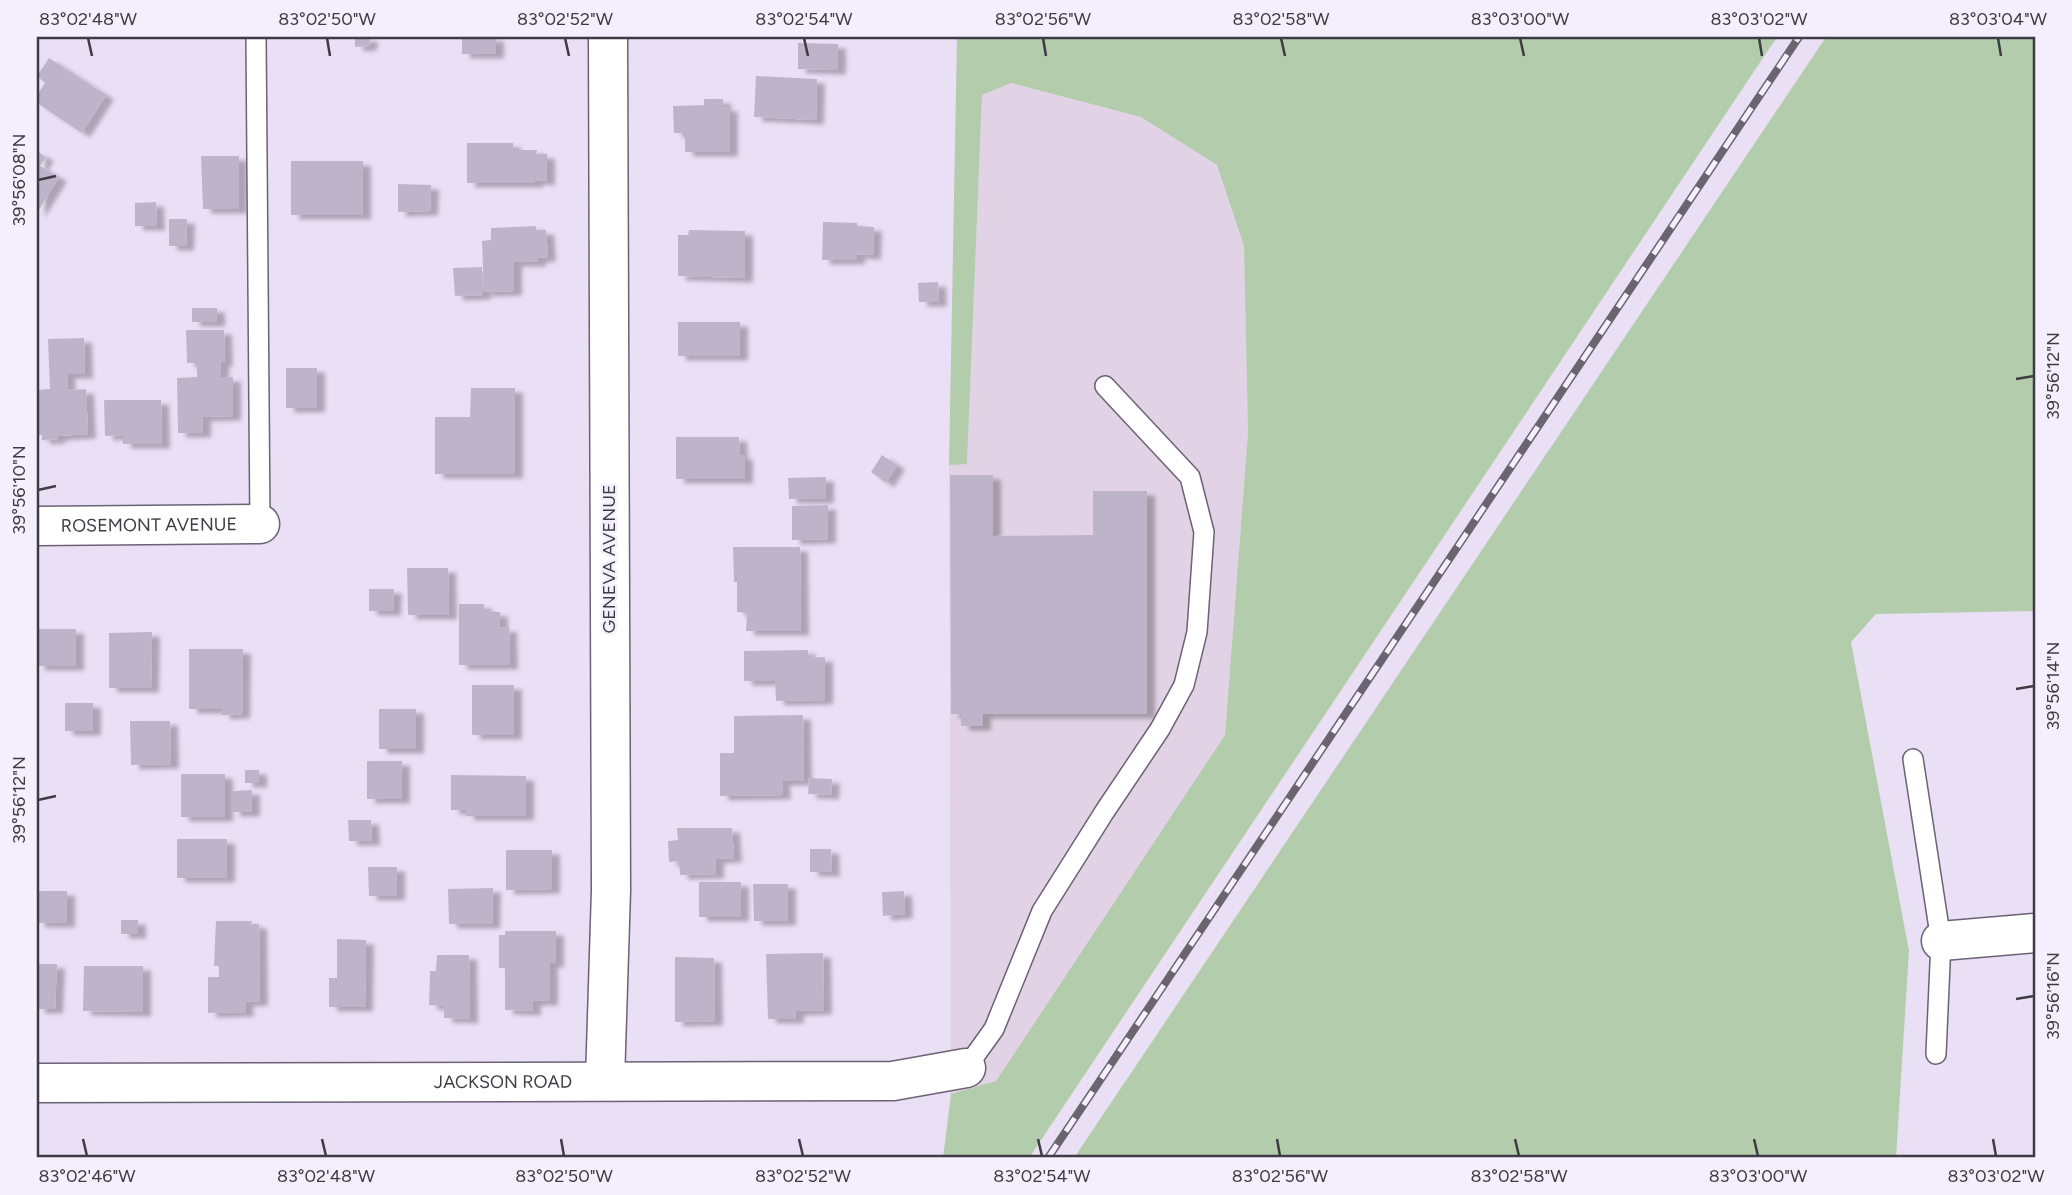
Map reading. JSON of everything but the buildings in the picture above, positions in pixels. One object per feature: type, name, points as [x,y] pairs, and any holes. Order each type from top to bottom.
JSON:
[{"type":"street","name":"GENEVA AVENUE","points":[[605,1081],[611,890],[608,37]]},
{"type":"street","name":"ROSEMONT AVENUE","points":[[37,526],[260,524]]},
{"type":"street","points":[[1941,941],[2035,933]]},
{"type":"street","name":"JACKSON ROAD","points":[[37,1083],[893,1081],[966,1068]]},
{"type":"lane","points":[[256,37],[260,524]]},
{"type":"lane","points":[[966,1068],[994,1029],[1042,912],[1160,729],[1184,685],[1197,632],[1204,532],[1190,477],[1105,386]]},
{"type":"lane","points":[[1913,759],[1941,941],[1936,1054]]},
{"type":"shaded area","points":[[1011,83],[1142,117],[1217,165],[1244,246],[1248,433],[1225,735],[996,1081],[951,1094],[949,465],[967,463],[982,95]]},
{"type":"green space","points":[[957,37],[1777,37],[1029,1158],[943,1158],[951,1094],[996,1081],[1225,735],[1248,433],[1244,246],[1217,165],[1141,117],[1011,83],[982,95],[967,464],[949,465]]},
{"type":"green space","points":[[1826,37],[2035,37],[2035,611],[1876,614],[1851,642],[1909,951],[1896,1158],[1074,1158]]},
{"type":"railway","points":[[1048,1158],[1799,37]]}]
